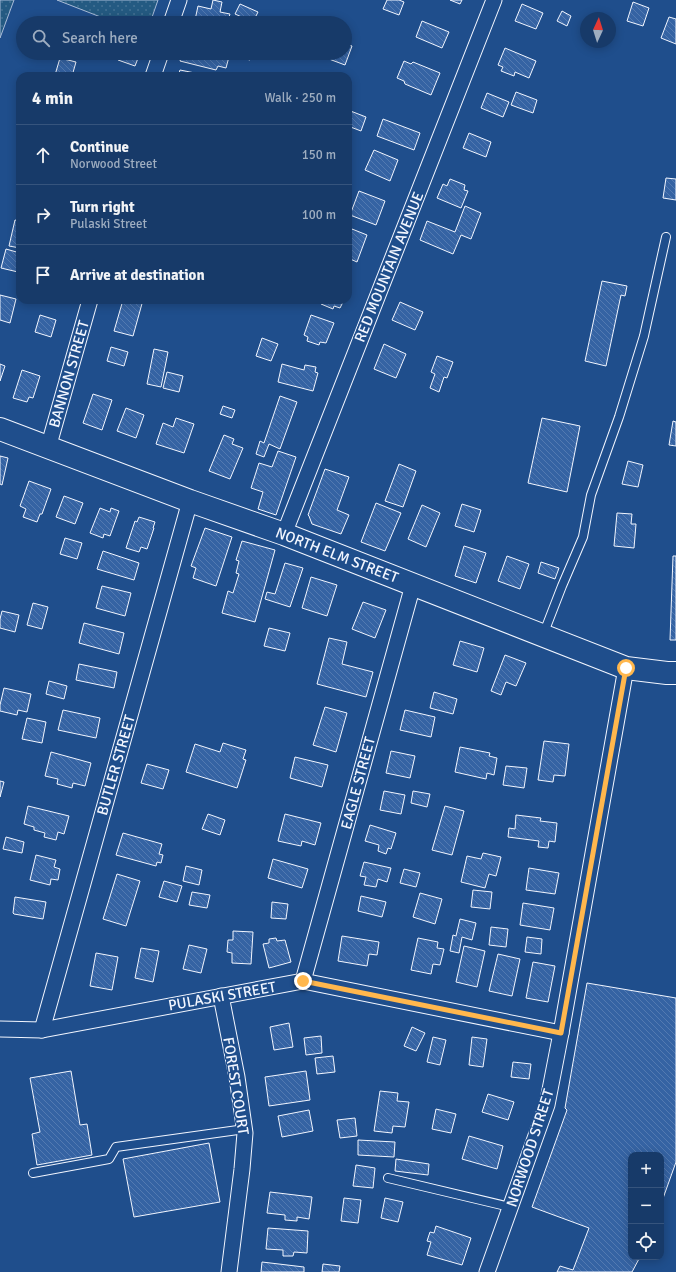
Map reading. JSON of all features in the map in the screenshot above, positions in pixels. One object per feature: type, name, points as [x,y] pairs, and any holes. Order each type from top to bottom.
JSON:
[{"type":"main road","name":"NORTH ELM STREET","points":[[0,429],[190,501],[284,534],[626,668],[676,673]]},
{"type":"street","points":[[173,16],[179,0]]},
{"type":"street","name":"RED MOUNTAIN AVENUE","points":[[284,534],[494,0]]},
{"type":"street","points":[[154,72],[159,60]]},
{"type":"street","name":"BANNON STREET","points":[[48,448],[89,304]]},
{"type":"street","name":"BUTLER STREET","points":[[42,1030],[190,501]]},
{"type":"street","name":"EAGLE STREET","points":[[303,981],[413,585]]},
{"type":"street","name":"NORWOOD STREET","points":[[487,1272],[547,1105],[626,668]]},
{"type":"street","name":"PULASKI STREET","points":[[0,1029],[42,1030],[303,981],[561,1033]]},
{"type":"street","name":"FOREST COURT","points":[[221,996],[237,1077],[244,1129],[242,1169],[229,1272]]},
{"type":"lane","points":[[542,635],[583,537],[591,495],[619,417],[644,336],[666,237]]},
{"type":"lane","points":[[33,1173],[109,1160],[116,1147],[244,1129]]},
{"type":"lane","points":[[388,1178],[510,1207]]},
{"type":"shaded area","points":[[0,0],[14,0],[0,38]]},
{"type":"shaded area","points":[[57,0],[158,0],[152,16],[98,16]]},
{"type":"building","points":[[213,0],[222,2],[220,12],[230,14],[229,16],[196,16],[198,6],[211,9]]},
{"type":"building","points":[[387,0],[399,0],[404,2],[399,15],[383,9]]},
{"type":"building","points":[[450,0],[462,0],[460,4]]},
{"type":"building","points":[[633,2],[649,8],[643,26],[627,21]]},
{"type":"building","points":[[240,4],[258,12],[256,16],[240,16],[235,14]]},
{"type":"building","points":[[522,4],[543,13],[536,29],[515,21]]},
{"type":"building","points":[[562,11],[571,16],[567,26],[557,21]]},
{"type":"building","points":[[669,17],[676,19],[676,44],[661,38]]},
{"type":"building","points":[[422,21],[449,32],[442,48],[416,37]]},
{"type":"building","points":[[505,48],[536,61],[529,78],[515,72],[514,76],[501,71],[503,67],[498,65]]},
{"type":"building","points":[[59,60],[76,62],[73,72],[56,72]]},
{"type":"building","points":[[118,60],[137,60],[135,66]]},
{"type":"building","points":[[228,60],[226,68],[218,66],[216,70],[180,61]]},
{"type":"building","points":[[332,60],[347,60],[345,65]]},
{"type":"building","points":[[404,61],[411,64],[413,62],[440,73],[431,95],[405,84],[404,81],[397,78]]},
{"type":"building","points":[[180,70],[190,72],[179,72]]},
{"type":"building","points":[[516,92],[537,100],[533,113],[511,105]]},
{"type":"building","points":[[487,93],[509,102],[503,117],[481,108]]},
{"type":"building","points":[[352,112],[366,117],[361,131],[352,128]]},
{"type":"building","points":[[383,119],[420,133],[414,150],[377,136]]},
{"type":"building","points":[[469,133],[491,142],[486,157],[463,148]]},
{"type":"building","points":[[374,150],[398,160],[390,181],[365,170]]},
{"type":"building","points":[[666,178],[676,179],[676,200],[663,198]]},
{"type":"building","points":[[450,179],[465,185],[464,190],[468,191],[461,208],[437,198],[443,184],[447,186]]},
{"type":"building","points":[[359,191],[385,201],[376,225],[352,216],[352,210]]},
{"type":"building","points":[[465,206],[481,213],[471,239],[461,235],[453,254],[420,240],[427,221],[455,232]]},
{"type":"building","points":[[15,220],[16,220],[16,247],[9,246]]},
{"type":"building","points":[[352,229],[367,235],[357,262],[352,260]]},
{"type":"building","points":[[6,249],[16,252],[16,272],[1,268]]},
{"type":"building","points":[[602,281],[627,286],[625,296],[621,295],[606,366],[585,361]]},
{"type":"building","points":[[0,295],[16,299],[10,323],[0,320]]},
{"type":"building","points":[[400,302],[423,312],[415,330],[392,320]]},
{"type":"building","points":[[122,304],[142,304],[133,336],[114,331]]},
{"type":"building","points":[[321,304],[342,304],[340,308],[334,306],[333,309]]},
{"type":"building","points":[[40,315],[56,320],[51,337],[35,332]]},
{"type":"building","points":[[311,315],[334,323],[326,343],[320,342],[319,345],[307,341],[308,337],[304,335]]},
{"type":"building","points":[[262,338],[278,344],[271,361],[256,356]]},
{"type":"building","points":[[384,344],[406,354],[396,378],[374,369]]},
{"type":"building","points":[[111,347],[128,352],[124,366],[107,361]]},
{"type":"building","points":[[154,349],[168,352],[161,387],[147,384]]},
{"type":"building","points":[[437,356],[453,362],[447,378],[444,377],[439,392],[430,388],[435,374],[431,372]]},
{"type":"building","points":[[0,364],[5,366],[0,381]]},
{"type":"building","points":[[282,364],[304,370],[305,365],[316,367],[315,372],[318,373],[313,391],[278,382]]},
{"type":"building","points":[[22,370],[40,376],[33,398],[29,397],[27,402],[13,398]]},
{"type":"building","points":[[167,372],[183,376],[179,392],[163,388]]},
{"type":"building","points":[[93,394],[112,400],[102,430],[83,423]]},
{"type":"building","points":[[280,396],[297,402],[280,449],[269,444],[264,457],[256,454],[260,441],[264,443]]},
{"type":"building","points":[[223,406],[235,410],[232,418],[220,414]]},
{"type":"building","points":[[126,408],[144,415],[136,438],[117,431]]},
{"type":"building","points":[[176,418],[194,424],[184,453],[156,444],[163,423],[173,427]]},
{"type":"building","points":[[542,418],[580,426],[567,492],[528,483]]},
{"type":"building","points":[[673,421],[676,422],[676,446],[669,445]]},
{"type":"building","points":[[224,435],[234,439],[232,444],[243,448],[230,479],[209,471]]},
{"type":"building","points":[[278,451],[296,457],[276,515],[258,509],[263,492],[251,488],[259,463],[272,467]]},
{"type":"building","points":[[0,456],[8,458],[2,485],[0,484]]},
{"type":"building","points":[[628,461],[643,465],[638,487],[622,484]]},
{"type":"building","points":[[399,464],[416,471],[403,507],[385,501]]},
{"type":"building","points":[[325,469],[349,477],[337,510],[349,515],[341,534],[312,524],[308,515]]},
{"type":"building","points":[[29,481],[51,489],[42,514],[40,514],[37,522],[23,517],[26,509],[20,506]]},
{"type":"building","points":[[64,496],[83,503],[75,524],[56,517]]},
{"type":"building","points":[[376,503],[401,513],[385,551],[361,542]]},
{"type":"building","points":[[462,504],[481,510],[474,532],[455,526]]},
{"type":"building","points":[[422,505],[440,513],[426,547],[408,539]]},
{"type":"building","points":[[100,508],[110,512],[111,508],[119,511],[110,536],[104,534],[103,538],[90,533]]},
{"type":"building","points":[[617,513],[632,514],[631,524],[636,524],[634,548],[614,546]]},
{"type":"building","points":[[139,517],[155,522],[147,549],[141,547],[139,552],[126,548],[135,521],[137,522]]},
{"type":"building","points":[[205,528],[232,537],[216,586],[193,578],[196,568],[191,566]]},
{"type":"building","points":[[65,538],[82,543],[77,559],[60,554]]},
{"type":"building","points":[[242,541],[275,550],[255,622],[222,613],[228,591],[233,593],[239,574],[236,573],[239,561],[236,560]]},
{"type":"building","points":[[464,546],[486,553],[476,583],[455,576]]},
{"type":"building","points":[[103,551],[139,563],[134,580],[97,569]]},
{"type":"building","points":[[507,556],[529,564],[520,589],[498,581]]},
{"type":"building","points":[[673,556],[676,556],[676,640],[670,640]]},
{"type":"building","points":[[541,562],[559,568],[555,579],[538,573]]},
{"type":"building","points":[[285,563],[303,568],[290,607],[265,599],[267,592],[275,594]]},
{"type":"building","points":[[311,577],[337,585],[327,616],[302,608]]},
{"type":"building","points":[[102,586],[131,593],[125,616],[96,608]]},
{"type":"building","points":[[363,602],[386,610],[375,638],[352,629]]},
{"type":"building","points":[[33,603],[48,607],[42,629],[27,625]]},
{"type":"building","points":[[2,611],[19,615],[15,632],[0,628]]},
{"type":"building","points":[[84,623],[124,633],[119,654],[79,643]]},
{"type":"building","points":[[269,628],[290,633],[285,651],[264,646]]},
{"type":"building","points":[[329,638],[347,642],[342,664],[373,672],[366,697],[317,684]]},
{"type":"building","points":[[460,641],[484,648],[477,672],[453,665]]},
{"type":"building","points":[[505,655],[526,663],[516,686],[506,682],[501,695],[491,691]]},
{"type":"building","points":[[79,664],[117,672],[114,688],[76,680]]},
{"type":"building","points":[[49,681],[67,686],[64,699],[46,694]]},
{"type":"building","points":[[4,688],[31,694],[27,712],[18,710],[17,715],[0,711]]},
{"type":"building","points":[[434,692],[457,699],[453,714],[430,708]]},
{"type":"building","points":[[325,707],[347,713],[336,752],[313,745]]},
{"type":"building","points":[[63,710],[100,718],[96,738],[58,730]]},
{"type":"building","points":[[405,710],[435,717],[431,737],[400,730]]},
{"type":"building","points":[[27,718],[46,722],[42,743],[22,739]]},
{"type":"building","points":[[544,741],[569,744],[565,776],[554,775],[553,782],[538,780]]},
{"type":"building","points":[[223,743],[246,750],[243,759],[246,760],[237,788],[186,772],[195,744],[220,752]]},
{"type":"building","points":[[460,747],[490,753],[489,756],[497,758],[494,775],[487,773],[486,779],[455,772]]},
{"type":"building","points":[[391,751],[415,756],[410,778],[386,773]]},
{"type":"building","points":[[51,752],[91,763],[85,786],[73,783],[72,788],[57,784],[58,779],[45,776]]},
{"type":"building","points":[[295,757],[328,765],[322,787],[290,778]]},
{"type":"building","points":[[147,764],[169,770],[163,789],[141,783]]},
{"type":"building","points":[[506,766],[527,768],[524,788],[503,785]]},
{"type":"building","points":[[0,781],[4,782],[0,797]]},
{"type":"building","points":[[384,791],[405,795],[401,814],[380,810]]},
{"type":"building","points":[[413,791],[430,794],[427,807],[411,803]]},
{"type":"building","points":[[28,806],[69,816],[64,834],[58,832],[56,840],[44,837],[45,833],[34,830],[34,827],[24,824]]},
{"type":"building","points":[[445,806],[464,811],[452,855],[432,850]]},
{"type":"building","points":[[208,814],[225,820],[220,835],[202,829]]},
{"type":"building","points":[[285,814],[321,823],[315,845],[302,841],[301,846],[278,841]]},
{"type":"building","points":[[516,815],[541,818],[540,821],[557,823],[555,842],[549,841],[548,848],[538,847],[539,841],[508,837],[509,828],[515,829]]},
{"type":"building","points":[[370,825],[396,833],[391,849],[388,848],[386,854],[378,851],[379,845],[365,841]]},
{"type":"building","points":[[123,833],[162,844],[159,854],[163,855],[161,863],[157,862],[156,866],[116,855]]},
{"type":"building","points":[[6,837],[24,842],[22,853],[3,849]]},
{"type":"building","points":[[483,853],[501,857],[496,876],[489,874],[485,888],[461,882],[467,856],[481,859]]},
{"type":"building","points":[[36,855],[56,860],[54,867],[60,869],[58,880],[51,879],[50,885],[30,880]]},
{"type":"building","points":[[273,859],[308,869],[302,888],[268,878]]},
{"type":"building","points":[[364,862],[391,868],[387,882],[378,879],[376,887],[364,885],[366,877],[360,876]]},
{"type":"building","points":[[186,866],[202,870],[199,885],[183,881]]},
{"type":"building","points":[[529,868],[559,873],[555,894],[526,890]]},
{"type":"building","points":[[404,869],[420,873],[416,887],[400,883]]},
{"type":"building","points":[[117,874],[140,881],[126,926],[103,919]]},
{"type":"building","points":[[164,881],[182,886],[177,902],[159,897]]},
{"type":"building","points":[[473,890],[492,892],[490,909],[471,907]]},
{"type":"building","points":[[192,892],[210,895],[207,908],[189,905]]},
{"type":"building","points":[[420,893],[442,899],[435,924],[413,917]]},
{"type":"building","points":[[361,896],[386,902],[382,917],[358,911]]},
{"type":"building","points":[[15,897],[46,902],[43,919],[14,914]]},
{"type":"building","points":[[272,902],[288,904],[286,919],[271,918]]},
{"type":"building","points":[[523,903],[554,908],[550,930],[520,925]]},
{"type":"building","points":[[460,919],[476,923],[472,940],[462,937],[459,953],[450,951],[453,935],[456,936]]},
{"type":"building","points":[[491,927],[508,929],[506,947],[489,945]]},
{"type":"building","points":[[233,931],[253,932],[251,964],[232,963],[232,953],[227,952],[228,940],[233,940]]},
{"type":"building","points":[[342,936],[379,942],[377,955],[369,954],[367,966],[338,961]]},
{"type":"building","points":[[527,937],[542,939],[541,954],[525,952]]},
{"type":"building","points":[[276,938],[277,941],[285,940],[291,962],[269,968],[263,944],[269,943],[269,939]]},
{"type":"building","points":[[418,938],[438,942],[437,948],[444,949],[440,965],[433,964],[431,974],[411,970]]},
{"type":"building","points":[[189,945],[207,949],[201,973],[183,969]]},
{"type":"building","points":[[464,946],[485,951],[477,987],[456,982]]},
{"type":"building","points":[[141,948],[159,951],[153,982],[135,978]]},
{"type":"building","points":[[96,953],[118,957],[112,990],[90,986]]},
{"type":"building","points":[[498,954],[520,959],[512,996],[489,991]]},
{"type":"building","points":[[533,962],[555,966],[548,1002],[526,998]]},
{"type":"building","points":[[587,983],[676,998],[676,1162],[664,1196],[664,1152],[628,1152],[628,1260],[638,1260],[632,1272],[557,1272],[560,1266],[573,1270],[589,1228],[532,1207],[567,1110],[565,1108]]},
{"type":"building","points":[[289,1023],[293,1047],[274,1050],[270,1027]]},
{"type":"building","points":[[412,1027],[425,1033],[416,1051],[404,1046]]},
{"type":"building","points":[[321,1036],[322,1053],[306,1055],[304,1038]]},
{"type":"building","points":[[433,1037],[446,1040],[440,1065],[427,1062]]},
{"type":"building","points":[[472,1037],[487,1039],[483,1067],[469,1065]]},
{"type":"building","points":[[333,1056],[335,1072],[317,1074],[315,1058]]},
{"type":"building","points":[[513,1062],[531,1064],[529,1079],[511,1077]]},
{"type":"building","points":[[71,1071],[80,1125],[87,1124],[92,1155],[37,1165],[32,1134],[40,1132],[30,1078]]},
{"type":"building","points":[[306,1071],[310,1100],[269,1106],[265,1077]]},
{"type":"building","points":[[380,1091],[398,1093],[397,1101],[409,1102],[405,1127],[393,1126],[392,1133],[374,1131]]},
{"type":"building","points":[[488,1094],[514,1102],[508,1120],[482,1112]]},
{"type":"building","points":[[436,1109],[456,1114],[451,1133],[432,1129]]},
{"type":"building","points":[[309,1110],[313,1131],[282,1137],[278,1116]]},
{"type":"building","points":[[355,1118],[357,1136],[340,1138],[337,1120]]},
{"type":"building","points":[[469,1136],[503,1146],[497,1169],[462,1159]]},
{"type":"building","points":[[358,1140],[395,1142],[394,1157],[358,1155]]},
{"type":"building","points":[[209,1143],[220,1202],[134,1217],[123,1159]]},
{"type":"building","points":[[396,1159],[429,1164],[428,1175],[395,1171]]},
{"type":"building","points":[[356,1165],[375,1168],[373,1188],[353,1186]]},
{"type":"building","points":[[270,1192],[312,1197],[309,1219],[297,1217],[297,1221],[285,1220],[285,1215],[267,1213]]},
{"type":"building","points":[[344,1198],[361,1200],[358,1223],[341,1221]]},
{"type":"building","points":[[385,1198],[403,1202],[398,1222],[381,1218]]},
{"type":"building","points":[[436,1226],[471,1238],[462,1265],[427,1255],[431,1242],[427,1241],[430,1232],[434,1233]]},
{"type":"building","points":[[268,1228],[308,1231],[307,1253],[294,1252],[293,1256],[283,1256],[283,1250],[266,1249]]},
{"type":"building","points":[[262,1262],[304,1267],[304,1272],[261,1272]]},
{"type":"building","points":[[323,1264],[340,1266],[339,1272],[322,1272]]},
{"type":"route","points":[[303,981],[561,1033],[626,668]]}]
